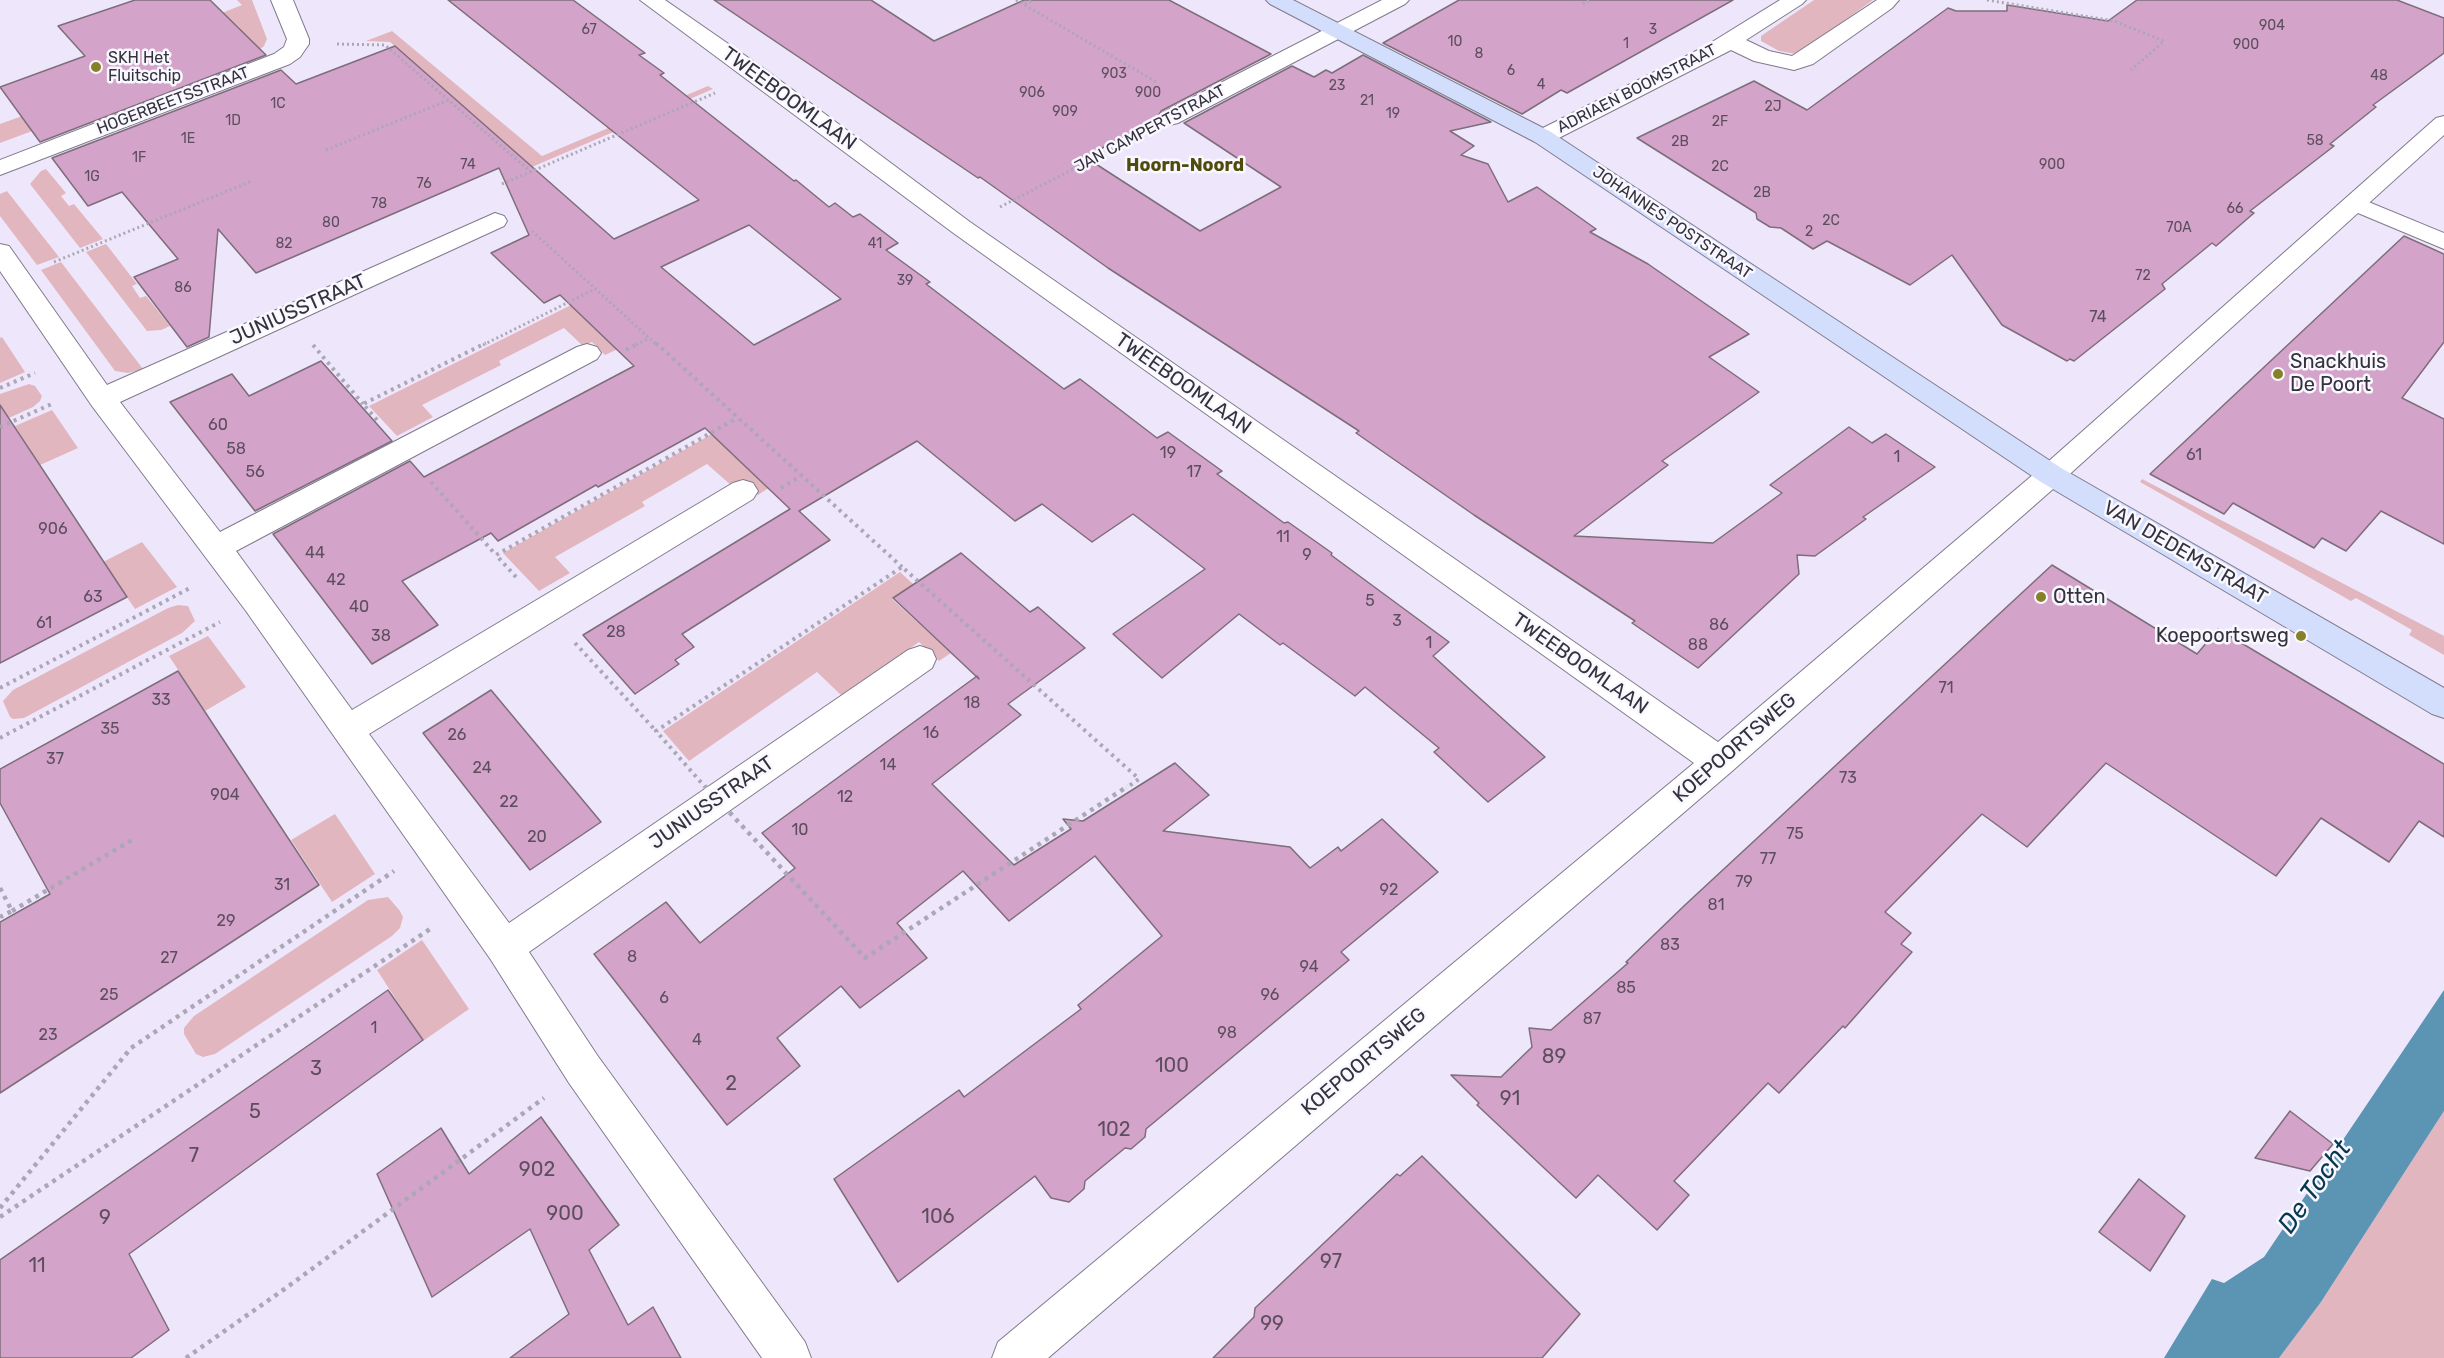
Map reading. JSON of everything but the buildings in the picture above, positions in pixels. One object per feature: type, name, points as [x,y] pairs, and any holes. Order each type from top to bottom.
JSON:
[{"type":"street","points":[[282,0],[298,44]]},
{"type":"street","name":"TWEEBOOMLAAN","points":[[651,0],[758,75],[962,227],[1719,762]]},
{"type":"street","name":"JOHANNES POSTSTRAAT","points":[[1276,0],[1543,137],[2050,475]]},
{"type":"street","name":"JAN CAMPERTSTRAAT","points":[[1170,118],[1398,0]]},
{"type":"street","name":"ADRIAEN BOOMSTRAAT","points":[[1543,137],[1731,41],[1795,0]]},
{"type":"street","name":"ADRIAEN BOOMSTRAAT","points":[[1731,41],[1762,56],[1794,63],[1805,59],[1888,0]]},
{"type":"street","name":"HOGERBEETSSTRAAT","points":[[0,168],[282,59],[298,44]]},
{"type":"street","name":"KOEPOORTSWEG","points":[[1014,1358],[1719,762],[2050,475],[2444,123]]},
{"type":"street","name":"JUNIUSSTRAAT","points":[[97,392],[287,315],[503,217]]},
{"type":"street","points":[[0,252],[97,392],[257,602],[346,730],[432,846],[504,948],[583,1069],[789,1358]]},
{"type":"street","points":[[223,557],[403,450],[587,353]]},
{"type":"street","name":"VAN DEDEMSTRAAT","points":[[2050,475],[2444,704]]},
{"type":"street","points":[[346,730],[743,491]]},
{"type":"street","name":"JUNIUSSTRAAT","points":[[504,948],[920,658]]},
{"type":"lane","points":[[2354,203],[2444,242]]},
{"type":"path","points":[[1016,0],[1195,104]]},
{"type":"path","points":[[1024,5],[1034,0]]},
{"type":"path","points":[[1583,4],[1589,0]]},
{"type":"path","points":[[1987,0],[2114,21],[2164,41],[2131,70]]},
{"type":"path","points":[[298,44],[385,45],[531,172]]},
{"type":"path","points":[[287,315],[545,610],[717,800],[865,958],[1138,779],[596,289],[503,217],[486,191],[758,75]]},
{"type":"path","points":[[326,150],[449,100]]},
{"type":"path","name":"JAN CAMPERTSTRAAT","points":[[962,227],[1170,118]]},
{"type":"path","points":[[17,277],[252,180]]},
{"type":"path","points":[[363,404],[596,289]]},
{"type":"path","points":[[0,427],[97,392]]},
{"type":"path","points":[[496,555],[737,418]]},
{"type":"path","points":[[0,688],[223,557]]},
{"type":"path","points":[[656,731],[902,567]]},
{"type":"path","points":[[0,738],[257,602]]},
{"type":"path","points":[[0,918],[132,840]]},
{"type":"path","points":[[0,1208],[131,1048],[432,846]]},
{"type":"path","points":[[0,888],[12,910]]},
{"type":"path","points":[[0,1217],[471,902]]},
{"type":"path","points":[[186,1358],[286,1288],[583,1069]]},
{"type":"shaded area","points":[[237,0],[252,0],[267,39],[264,46],[259,50],[182,50],[240,28],[222,13],[242,5]]},
{"type":"shaded area","points":[[1814,0],[1873,0],[1796,54],[1779,51],[1761,41],[1761,36]]},
{"type":"shaded area","points":[[392,31],[542,156],[708,86],[713,89],[532,167],[390,42],[366,41]]},
{"type":"shaded area","points":[[111,84],[102,105],[0,143],[0,124]]},
{"type":"shaded area","points":[[46,169],[66,193],[61,196],[69,206],[74,204],[103,239],[80,248],[30,184],[41,171]]},
{"type":"shaded area","points":[[7,191],[59,257],[37,265],[0,216],[0,194]]},
{"type":"shaded area","points":[[106,244],[137,284],[132,286],[140,298],[146,296],[170,326],[161,330],[147,331],[86,252]]},
{"type":"shaded area","points":[[61,262],[143,369],[128,373],[115,371],[41,270]]},
{"type":"shaded area","points":[[591,295],[618,349],[605,355],[592,342],[583,346],[564,328],[499,361],[501,365],[422,405],[433,417],[397,436],[369,406]]},
{"type":"shaded area","points":[[2,337],[25,372],[0,383],[0,338]]},
{"type":"shaded area","points":[[29,384],[35,386],[42,396],[40,401],[33,407],[0,422],[0,394]]},
{"type":"shaded area","points":[[52,410],[78,448],[40,465],[15,426]]},
{"type":"shaded area","points":[[733,422],[770,487],[758,495],[742,480],[732,486],[707,464],[642,502],[645,506],[555,557],[570,573],[539,591],[503,553]]},
{"type":"shaded area","points":[[2142,479],[2444,636],[2444,655],[2409,635],[2412,630],[2356,598],[2351,601],[2140,482]]},
{"type":"shaded area","points":[[142,542],[177,587],[135,609],[103,562]]},
{"type":"shaded area","points":[[900,572],[913,584],[892,599],[951,653],[939,661],[919,642],[842,696],[817,672],[689,761],[663,731]]},
{"type":"shaded area","points":[[178,605],[188,606],[195,621],[182,633],[24,718],[10,717],[3,701],[13,690],[168,608]]},
{"type":"shaded area","points":[[208,636],[246,687],[205,711],[169,656]]},
{"type":"shaded area","points":[[335,814],[375,874],[332,902],[291,840]]},
{"type":"shaded area","points":[[388,897],[403,917],[400,928],[392,936],[215,1054],[203,1057],[196,1054],[184,1034],[184,1028],[194,1016],[368,900]]},
{"type":"shaded area","points":[[422,940],[469,1009],[423,1041],[377,970]]},
{"type":"shaded area","points":[[2444,1111],[2444,1358],[2279,1358],[2321,1302]]},
{"type":"water","name":"De Tocht","points":[[2444,990],[2444,1111],[2321,1302],[2279,1358],[2164,1358],[2212,1279],[2224,1283],[2264,1257]]},
{"type":"place","name":"SKH Het Fluitschip","points":[[96,67]]},
{"type":"place","name":"Snackhuis De Poort","points":[[2278,374]]},
{"type":"place","name":"Otten","points":[[2041,597]]},
{"type":"place","name":"Koepoortsweg","points":[[2301,636]]},
{"type":"district","name":"Hoorn-Noord","points":[[1185,166]]}]
